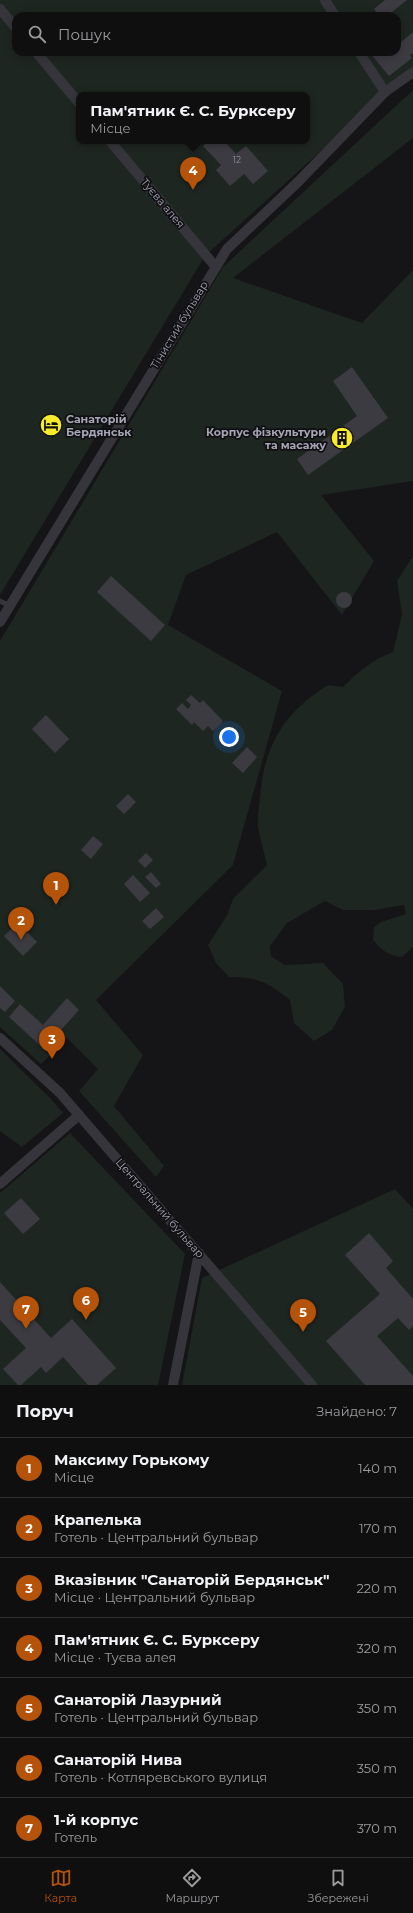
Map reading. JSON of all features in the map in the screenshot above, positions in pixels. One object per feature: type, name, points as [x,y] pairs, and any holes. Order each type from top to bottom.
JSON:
[{"type":"street","points":[[325,0],[332,12]]},
{"type":"street","points":[[0,9],[12,23]]},
{"type":"street","points":[[39,56],[76,100]]},
{"type":"street","points":[[362,56],[385,92]]},
{"type":"street","name":"Тінистий бульвар","points":[[0,622],[215,266],[227,249],[298,182],[385,92],[413,72]]},
{"type":"street","name":"Туєва алея","points":[[113,144],[215,266]]},
{"type":"street","name":"Центральний бульвар","points":[[0,1038],[60,1093],[312,1385]]},
{"type":"street","points":[[0,1184],[79,1115]]},
{"type":"street","points":[[173,1385],[198,1253]]},
{"type":"lane","points":[[0,601],[10,606]]},
{"type":"shaded area","name":"Санаторій Бердянськ","points":[[0,0],[413,0],[413,70],[377,100],[205,256],[0,595]]},
{"type":"shaded area","points":[[413,90],[413,138],[233,278],[362,323],[413,270],[413,481],[321,495],[374,561],[342,615],[277,532],[186,575],[168,625],[282,691],[233,865],[96,1000],[143,1055],[114,1106],[164,1166],[156,1177],[79,1091],[98,1069],[67,1038],[41,1064],[0,1027],[0,641],[223,267]]},
{"type":"shaded area","points":[[413,556],[413,947],[402,957],[386,952],[373,940],[374,927],[381,922],[406,914],[404,905],[374,910],[343,910],[325,901],[287,923],[270,946],[271,956],[285,965],[323,963],[343,984],[345,1007],[332,1030],[314,1041],[294,1023],[290,1000],[269,985],[255,979],[229,977],[216,963],[208,945],[227,915],[233,899],[267,865],[259,832],[258,817],[262,780],[271,747],[288,719],[299,707],[313,696],[328,685],[343,687],[366,666],[393,652],[402,614],[397,581]]},
{"type":"shaded area","points":[[0,1049],[51,1099],[63,1113],[22,1147],[0,1131]]},
{"type":"shaded area","points":[[70,1133],[185,1254],[158,1385],[0,1385],[0,1193]]},
{"type":"shaded area","points":[[395,1189],[413,1209],[413,1385],[182,1385],[202,1278]]},
{"type":"building","points":[[385,0],[407,0],[392,12],[376,12],[374,9]]},
{"type":"building","points":[[413,32],[413,53],[410,55],[412,58],[389,76],[373,56],[401,56],[401,42]]},
{"type":"building","points":[[205,144],[227,144],[236,154],[246,146],[268,171],[253,184],[244,174],[230,186],[216,170],[221,165],[203,146]]},
{"type":"building","name":"Корпус фізкультури та масажу","points":[[352,367],[388,418],[308,475],[297,459],[357,416],[333,381]]},
{"type":"building","points":[[111,576],[165,625],[151,641],[97,592]]},
{"type":"building","points":[[344,592],[351,597],[352,600],[347,607],[344,608],[337,603],[336,600],[341,593]]},
{"type":"building","points":[[191,695],[200,703],[203,700],[223,721],[213,731],[208,726],[203,731],[194,722],[192,725],[176,709],[182,703],[188,709],[191,705],[186,700]]},
{"type":"building","points":[[46,715],[69,739],[55,753],[32,729]]},
{"type":"building","points":[[247,747],[257,757],[243,773],[232,763]]},
{"type":"building","points":[[128,794],[136,802],[124,814],[116,806]]},
{"type":"building","points":[[93,836],[103,844],[91,859],[81,850]]},
{"type":"building","points":[[146,853],[153,860],[145,868],[138,861]]},
{"type":"building","points":[[151,872],[161,884],[156,888],[145,877]]},
{"type":"building","points":[[133,875],[150,893],[140,902],[124,884]]},
{"type":"building","points":[[156,908],[164,917],[150,929],[142,921]]},
{"type":"building","points":[[18,923],[37,942],[23,956],[4,936]]},
{"type":"building","points":[[0,986],[15,1001],[5,1012],[0,1008]]},
{"type":"building","points":[[67,998],[79,1010],[44,1049],[9,1017],[20,1004],[43,1025]]},
{"type":"building","points":[[21,1198],[40,1219],[23,1234],[4,1213]]},
{"type":"building","points":[[369,1233],[393,1261],[386,1268],[413,1299],[413,1326],[409,1330],[398,1318],[377,1336],[413,1376],[413,1385],[365,1385],[326,1341],[380,1294],[345,1255]]},
{"type":"building","points":[[0,1282],[51,1338],[72,1319],[116,1368],[97,1385],[88,1385],[63,1357],[46,1373],[41,1367],[21,1385],[18,1385],[3,1369],[26,1348],[0,1320]]},
{"type":"place","name":"Пам'ятник Є. С. Бурксеру","points":[[193,190]]},
{"type":"place","name":"Санаторій Бердянськ","points":[[51,425]]},
{"type":"place","name":"Корпус фізкультури та масажу","points":[[342,438]]},
{"type":"place","name":"Максиму Горькому","points":[[56,905]]},
{"type":"place","name":"Крапелька","points":[[21,940]]},
{"type":"place","name":"Вказівник \"Санаторій Бердянськ\"","points":[[52,1059]]},
{"type":"place","name":"Санаторій Нива","points":[[86,1320]]},
{"type":"place","name":"1-й корпус","points":[[26,1329]]},
{"type":"place","name":"Санаторій Лазурний","points":[[303,1332]]}]
